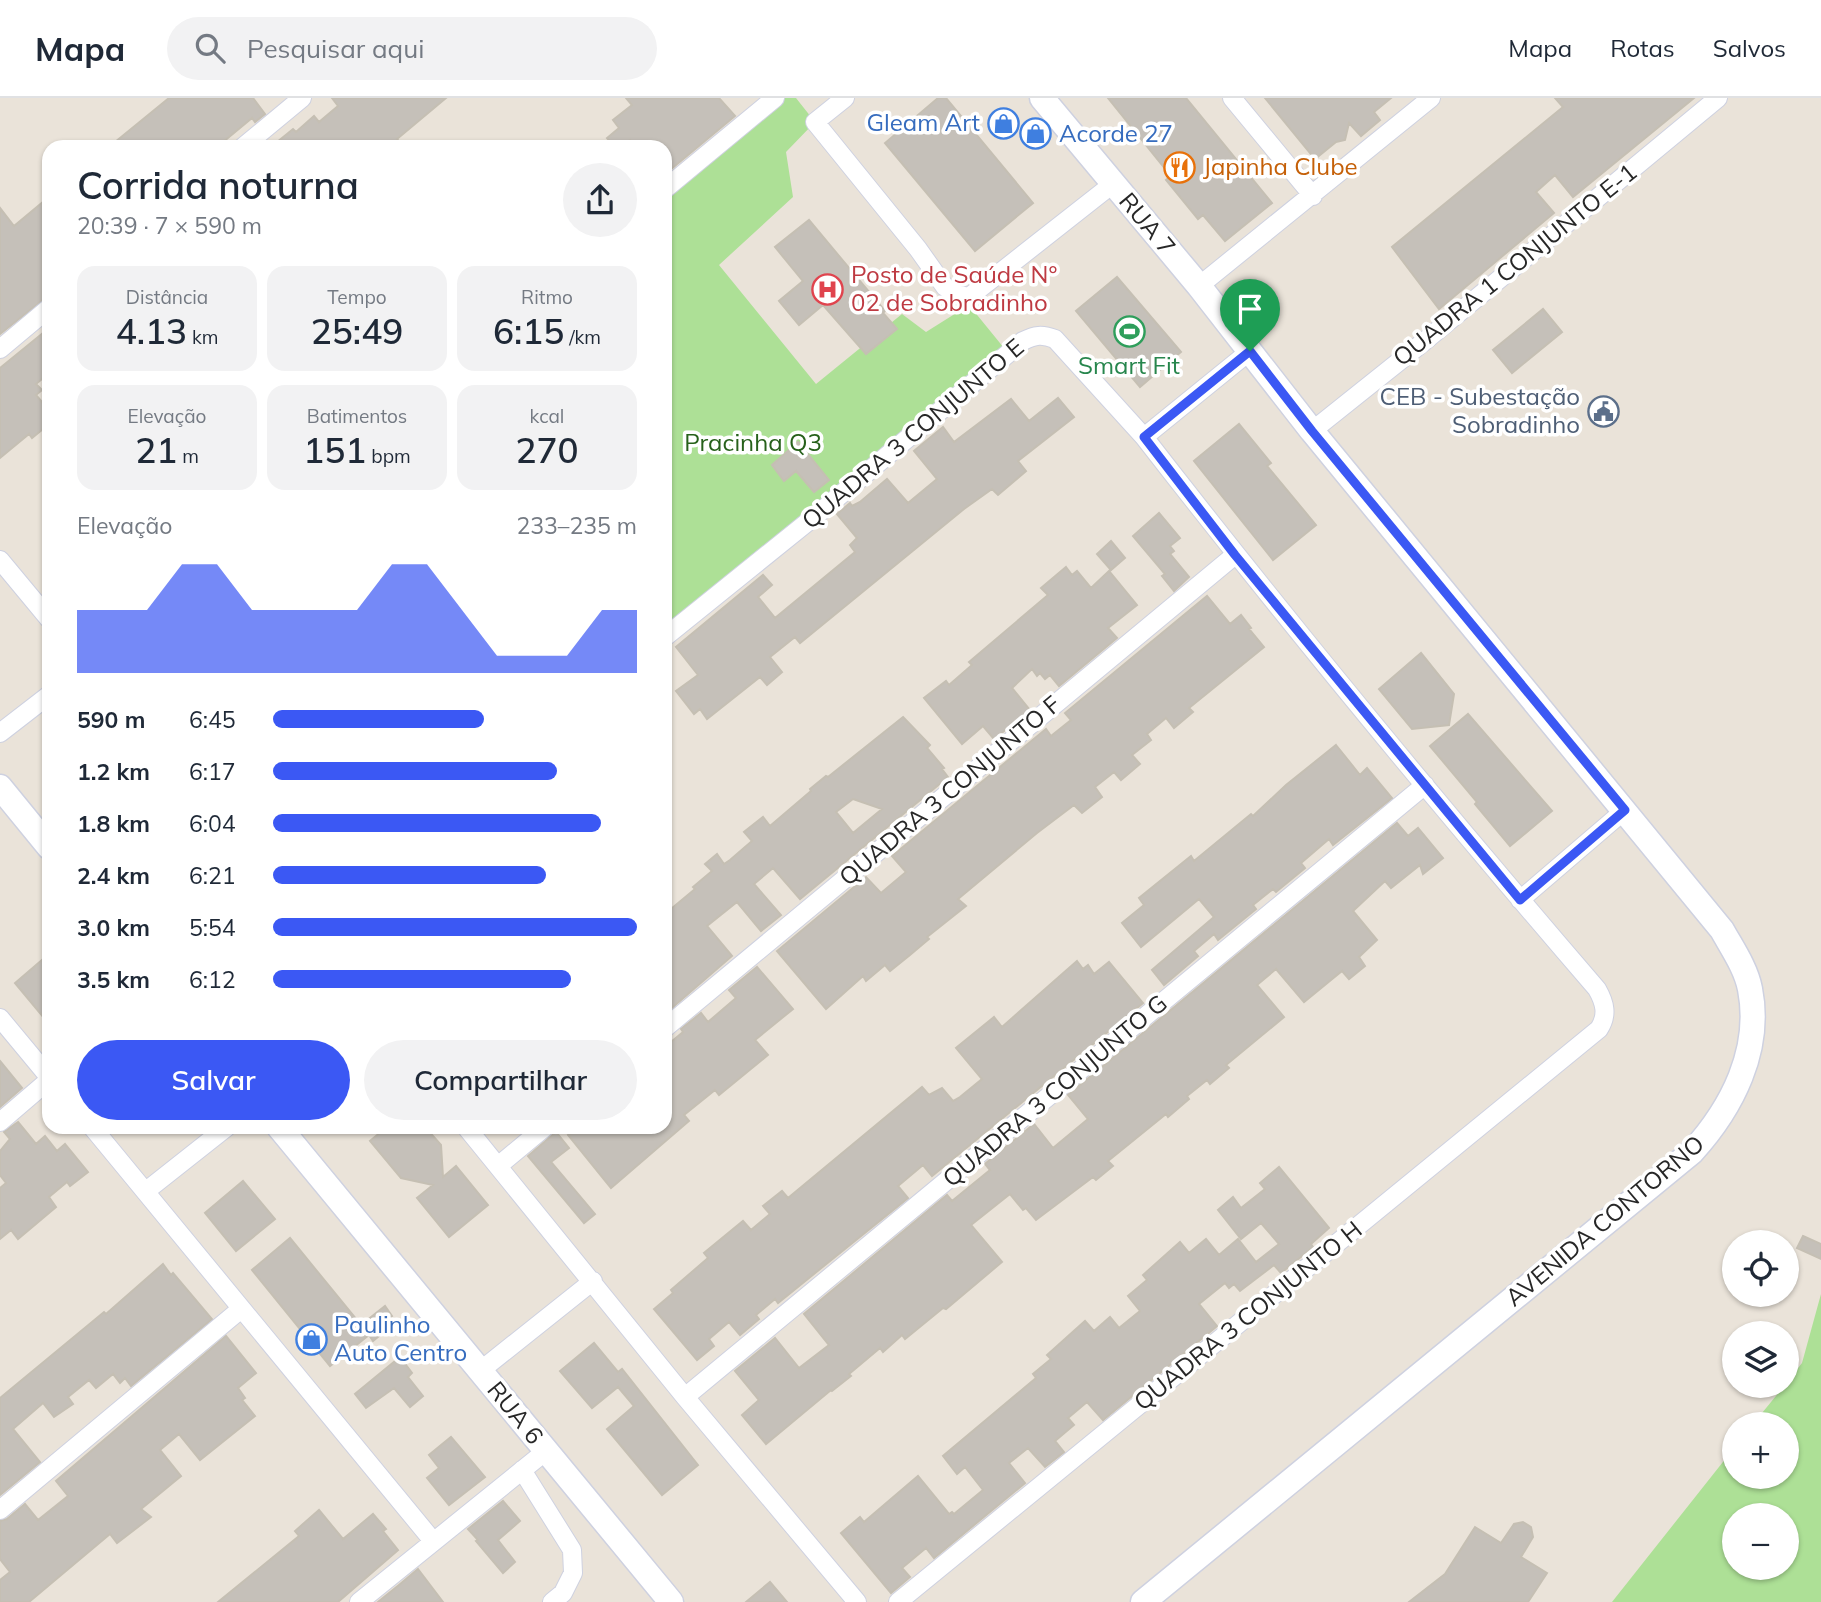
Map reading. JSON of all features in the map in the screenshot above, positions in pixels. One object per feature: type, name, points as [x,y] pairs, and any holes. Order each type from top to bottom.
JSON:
[{"type":"main road","name":"RUA 7","points":[[1042,98],[1250,351]]},
{"type":"main road","name":"AVENIDA CONTORNO","points":[[1143,1602],[1692,1152],[1723,1113],[1736,1090],[1752,1032],[1750,988],[1742,965],[1722,930],[1312,431],[1250,351]]},
{"type":"main road","points":[[0,788],[42,839]]},
{"type":"main road","name":"RUA 6","points":[[285,1134],[671,1602]]},
{"type":"street","points":[[251,140],[302,98]]},
{"type":"street","points":[[672,183],[775,98]]},
{"type":"street","points":[[845,98],[815,122],[918,249],[945,287],[963,297],[969,297],[1114,183]]},
{"type":"street","points":[[1199,286],[1431,98]]},
{"type":"street","name":"QUADRA 1 CONJUNTO E-1","points":[[1312,431],[1718,98]]},
{"type":"street","points":[[1238,100],[1313,196]]},
{"type":"street","points":[[0,349],[42,314]]},
{"type":"street","name":"QUADRA 3 CONJUNTO E","points":[[672,631],[825,509],[1023,341],[1034,335],[1043,334],[1055,339],[1144,437]]},
{"type":"street","points":[[1250,351],[1144,437],[1235,555],[1520,900],[1625,810]]},
{"type":"street","name":"QUADRA 3 CONJUNTO F","points":[[672,1022],[1235,555]]},
{"type":"street","points":[[0,561],[42,611]]},
{"type":"street","points":[[0,733],[42,700]]},
{"type":"street","name":"QUADRA 3 CONJUNTO G","points":[[685,1397],[1425,785]]},
{"type":"street","name":"QUADRA 3 CONJUNTO H","points":[[898,1602],[1599,1029],[1605,1007],[1597,989],[1520,900]]},
{"type":"street","points":[[0,1018],[42,1070]]},
{"type":"street","points":[[0,1122],[42,1085]]},
{"type":"street","points":[[98,1134],[433,1541]]},
{"type":"street","points":[[146,1191],[218,1134]]},
{"type":"street","points":[[472,1134],[685,1397],[857,1602]]},
{"type":"street","points":[[498,1166],[537,1134]]},
{"type":"street","points":[[481,1371],[593,1282]]},
{"type":"street","points":[[0,1510],[241,1309]]},
{"type":"street","points":[[359,1602],[546,1451]]},
{"type":"street","points":[[522,1471],[572,1550],[573,1573],[563,1593],[552,1602]]},
{"type":"green space","name":"Pracinha Q3","points":[[784,98],[796,98],[815,122],[786,152],[793,197],[719,265],[816,384],[902,314],[926,332],[969,305],[1004,348],[672,623],[672,191]]},
{"type":"green space","points":[[1821,1294],[1821,1602],[1612,1602],[1722,1463],[1722,1489],[1799,1489],[1799,1412],[1763,1412],[1774,1398],[1799,1398],[1799,1367]]},
{"type":"building","points":[[169,98],[253,98],[265,114],[255,122],[252,118],[225,140],[118,140]]},
{"type":"building","points":[[332,98],[446,98],[398,140],[280,140],[293,129],[296,132],[314,116],[319,122],[338,106]]},
{"type":"building","points":[[626,98],[719,98],[735,116],[672,168],[672,140],[607,138],[619,128],[613,120],[632,105]]},
{"type":"building","points":[[938,98],[946,98],[1033,203],[975,251],[885,143]]},
{"type":"building","points":[[1108,98],[1186,98],[1272,203],[1225,241],[1203,215],[1198,219],[1166,180],[1171,176]]},
{"type":"building","points":[[1265,98],[1391,98],[1374,112],[1380,120],[1361,136],[1349,123],[1345,140],[1336,142],[1315,159]]},
{"type":"building","points":[[1555,98],[1694,98],[1573,197],[1555,175],[1536,192],[1554,213],[1439,309],[1392,247],[1563,107]]},
{"type":"building","points":[[42,203],[42,301],[0,334],[0,208],[14,226]]},
{"type":"building","points":[[809,220],[897,329],[866,354],[823,305],[799,325],[779,301],[803,281],[775,247]]},
{"type":"building","name":"Smart Fit","points":[[1117,277],[1181,352],[1140,387],[1076,311]]},
{"type":"building","points":[[1543,309],[1562,332],[1512,373],[1493,350]]},
{"type":"building","points":[[42,334],[42,379],[36,384],[42,390],[36,395],[42,402],[42,430],[32,438],[29,434],[0,458],[0,368]]},
{"type":"building","points":[[1058,398],[1074,417],[1018,461],[1026,471],[998,495],[992,489],[964,509],[800,643],[795,637],[770,657],[782,672],[767,685],[760,677],[707,719],[700,709],[694,714],[676,691],[698,675],[676,647],[763,575],[772,585],[758,597],[775,618],[855,552],[850,545],[857,538],[837,514],[850,503],[852,506],[860,502],[887,479],[908,503],[937,479],[914,451],[943,427],[954,442],[1011,399],[1029,421]]},
{"type":"building","points":[[1239,424],[1271,463],[1267,466],[1316,525],[1273,560],[1194,461]]},
{"type":"building","points":[[798,442],[829,480],[814,492],[796,471],[784,481],[772,465]]},
{"type":"building","points":[[1159,513],[1180,538],[1170,546],[1174,551],[1170,554],[1189,577],[1174,591],[1162,576],[1165,574],[1133,536]]},
{"type":"building","points":[[1111,541],[1125,558],[1111,570],[1097,554]]},
{"type":"building","points":[[1066,567],[1072,575],[1077,571],[1091,588],[1109,571],[1137,605],[1108,628],[1117,638],[1059,686],[1050,675],[1045,679],[1040,673],[1037,676],[1032,669],[1012,688],[1030,710],[994,739],[983,726],[962,744],[924,698],[946,681],[949,685],[972,665],[969,662],[1048,595],[1041,588]]},
{"type":"building","points":[[1207,596],[1230,624],[1241,615],[1264,647],[1189,708],[1193,712],[1174,728],[1166,718],[1147,734],[1151,740],[1132,755],[1140,764],[1121,780],[1114,772],[1095,787],[1102,797],[1082,813],[1074,805],[1037,833],[958,899],[966,906],[927,937],[929,939],[910,955],[890,971],[885,965],[866,981],[863,976],[826,1009],[777,951],[866,877],[881,893],[906,872],[892,856],[1046,729],[1051,736],[1071,720],[1065,713]]},
{"type":"building","points":[[1421,653],[1454,694],[1449,725],[1412,729],[1379,689]]},
{"type":"building","points":[[1468,714],[1552,811],[1510,846],[1430,746]]},
{"type":"building","points":[[903,717],[930,745],[927,748],[948,777],[800,899],[773,868],[754,884],[781,915],[761,931],[737,902],[707,926],[732,956],[672,1008],[672,908],[712,871],[705,864],[717,854],[724,864],[730,860],[752,841],[744,832],[763,817],[770,826],[826,776]],"holes":[[[853,799],[882,809],[853,833],[836,812]]]},
{"type":"building","points":[[1336,745],[1360,775],[1367,768],[1392,798],[1333,845],[1329,839],[1301,863],[1305,868],[1276,892],[1273,889],[1253,905],[1256,909],[1218,940],[1214,934],[1194,951],[1198,956],[1164,985],[1152,970],[1214,917],[1199,899],[1141,947],[1122,923],[1144,905],[1139,898],[1191,856],[1194,861],[1251,814],[1253,816],[1286,785]]},
{"type":"building","points":[[1397,823],[1408,836],[1418,828],[1443,858],[1423,874],[1420,865],[1391,888],[1385,881],[1353,911],[1377,940],[1359,957],[1365,966],[1349,979],[1342,971],[1304,1002],[1276,969],[1257,985],[1284,1017],[1226,1065],[1229,1068],[1210,1084],[1207,1080],[1187,1096],[1189,1099],[1168,1117],[1166,1114],[1108,1161],[1113,1166],[1096,1180],[1093,1177],[1036,1220],[1026,1208],[1023,1210],[1010,1194],[971,1225],[1002,1262],[905,1339],[902,1335],[883,1352],[880,1348],[849,1374],[851,1376],[766,1444],[742,1415],[759,1400],[735,1371],[775,1338],[799,1368],[829,1345],[804,1314],[947,1195],[952,1201],[990,1170],[985,1164],[1034,1124],[1053,1148],[1088,1119],[1068,1095]]},
{"type":"building","points":[[42,960],[42,1016],[15,983]]},
{"type":"building","points":[[1077,961],[1083,969],[1088,965],[1094,974],[1109,962],[1143,1003],[932,1176],[923,1165],[898,1186],[908,1198],[778,1303],[775,1299],[756,1315],[759,1319],[740,1335],[729,1322],[709,1339],[714,1346],[697,1360],[654,1309],[673,1293],[671,1290],[708,1258],[704,1253],[743,1221],[751,1230],[770,1214],[763,1206],[782,1191],[788,1198],[922,1087],[929,1095],[942,1088],[953,1101],[960,1097],[982,1079],[956,1048],[994,1017],[1002,1027]]},
{"type":"building","points":[[757,967],[793,1009],[755,1040],[768,1055],[719,1095],[715,1090],[684,1115],[689,1121],[611,1188],[568,1135],[672,1134],[672,1041],[683,1032],[681,1029],[701,1013],[708,1022],[736,998],[729,990]]},
{"type":"building","points":[[0,1061],[22,1088],[0,1107]]},
{"type":"building","points":[[18,1122],[36,1144],[45,1136],[57,1151],[65,1144],[88,1172],[70,1186],[67,1182],[49,1197],[56,1207],[18,1239],[11,1230],[0,1239],[0,1188],[6,1183],[0,1175],[0,1151],[10,1139],[4,1132]]},
{"type":"building","points":[[378,1134],[431,1134],[441,1145],[443,1177],[456,1166],[488,1205],[449,1237],[417,1198],[433,1185],[401,1178],[370,1141]]},
{"type":"building","points":[[554,1134],[558,1134],[569,1148],[551,1162],[595,1214],[584,1223],[528,1156]]},
{"type":"building","points":[[1279,1167],[1329,1228],[1311,1244],[1313,1247],[1281,1273],[1274,1265],[1240,1291],[1234,1284],[1229,1288],[1225,1283],[1199,1304],[1217,1326],[1103,1420],[1087,1402],[1068,1418],[1074,1425],[1055,1441],[1064,1452],[1045,1467],[1028,1448],[1009,1463],[1025,1483],[934,1558],[926,1548],[902,1568],[910,1577],[891,1593],[841,1533],[860,1517],[864,1522],[918,1476],[949,1514],[954,1514],[983,1490],[965,1467],[957,1474],[943,1456],[1036,1378],[1033,1374],[1051,1359],[1047,1355],[1085,1321],[1094,1331],[1110,1317],[1119,1328],[1140,1311],[1128,1296],[1147,1280],[1143,1275],[1180,1242],[1189,1253],[1206,1239],[1219,1255],[1238,1239],[1256,1262],[1279,1244],[1261,1223],[1241,1239],[1218,1210],[1233,1197],[1241,1208],[1265,1189],[1260,1183]]},
{"type":"building","points":[[243,1181],[275,1219],[236,1251],[205,1213]]},
{"type":"building","points":[[1803,1236],[1821,1244],[1821,1259],[1799,1249]]},
{"type":"building","points":[[290,1238],[361,1325],[385,1306],[392,1316],[379,1327],[384,1332],[373,1341],[369,1335],[330,1366],[252,1270]]},
{"type":"building","points":[[163,1264],[212,1319],[131,1386],[125,1378],[120,1383],[113,1374],[96,1388],[89,1380],[68,1397],[73,1404],[54,1417],[43,1403],[13,1429],[40,1462],[0,1495],[0,1398],[104,1312],[106,1314]]},
{"type":"building","points":[[226,1336],[256,1373],[238,1388],[245,1398],[242,1400],[255,1416],[200,1460],[179,1434],[160,1450],[181,1476],[141,1509],[151,1517],[117,1543],[110,1534],[29,1602],[0,1602],[0,1580],[10,1572],[0,1559],[0,1521],[7,1519],[25,1504],[38,1520],[68,1496],[56,1481]]},
{"type":"building","points":[[594,1343],[618,1372],[622,1369],[698,1465],[662,1495],[607,1429],[634,1406],[618,1387],[592,1408],[560,1371]]},
{"type":"building","points":[[400,1357],[412,1373],[408,1377],[423,1396],[410,1407],[394,1388],[366,1408],[355,1394]]},
{"type":"building","points":[[451,1437],[485,1477],[449,1505],[427,1478],[439,1468],[429,1455]]},
{"type":"building","points":[[503,1501],[520,1521],[498,1540],[515,1562],[503,1573],[468,1529]]},
{"type":"building","points":[[319,1510],[343,1539],[373,1514],[386,1529],[383,1531],[398,1550],[338,1602],[218,1602],[299,1536],[295,1531]]},
{"type":"building","points":[[1523,1522],[1531,1527],[1533,1537],[1521,1557],[1547,1573],[1528,1602],[1409,1602],[1445,1574],[1475,1527],[1501,1543],[1514,1524]]},
{"type":"building","points":[[418,1569],[443,1602],[378,1602],[399,1585]]},
{"type":"building","points":[[770,1582],[787,1602],[746,1602]]},
{"type":"place","name":"Gleam Art","points":[[1003,123]]},
{"type":"place","name":"Acorde 27","points":[[1036,134]]},
{"type":"place","name":"Japinha Clube","points":[[1180,167]]},
{"type":"place","name":"Posto de Saúde N° 02 de Sobradinho","points":[[828,289]]},
{"type":"place","name":"Smart Fit","points":[[1129,332]]},
{"type":"place","name":"CEB - Subestação Sobradinho","points":[[1603,411]]},
{"type":"place","name":"Paulinho Auto Centro","points":[[311,1339]]},
{"type":"route","points":[[1250,351],[1312,431],[1625,810],[1520,900],[1235,555],[1144,437],[1250,351]]}]
